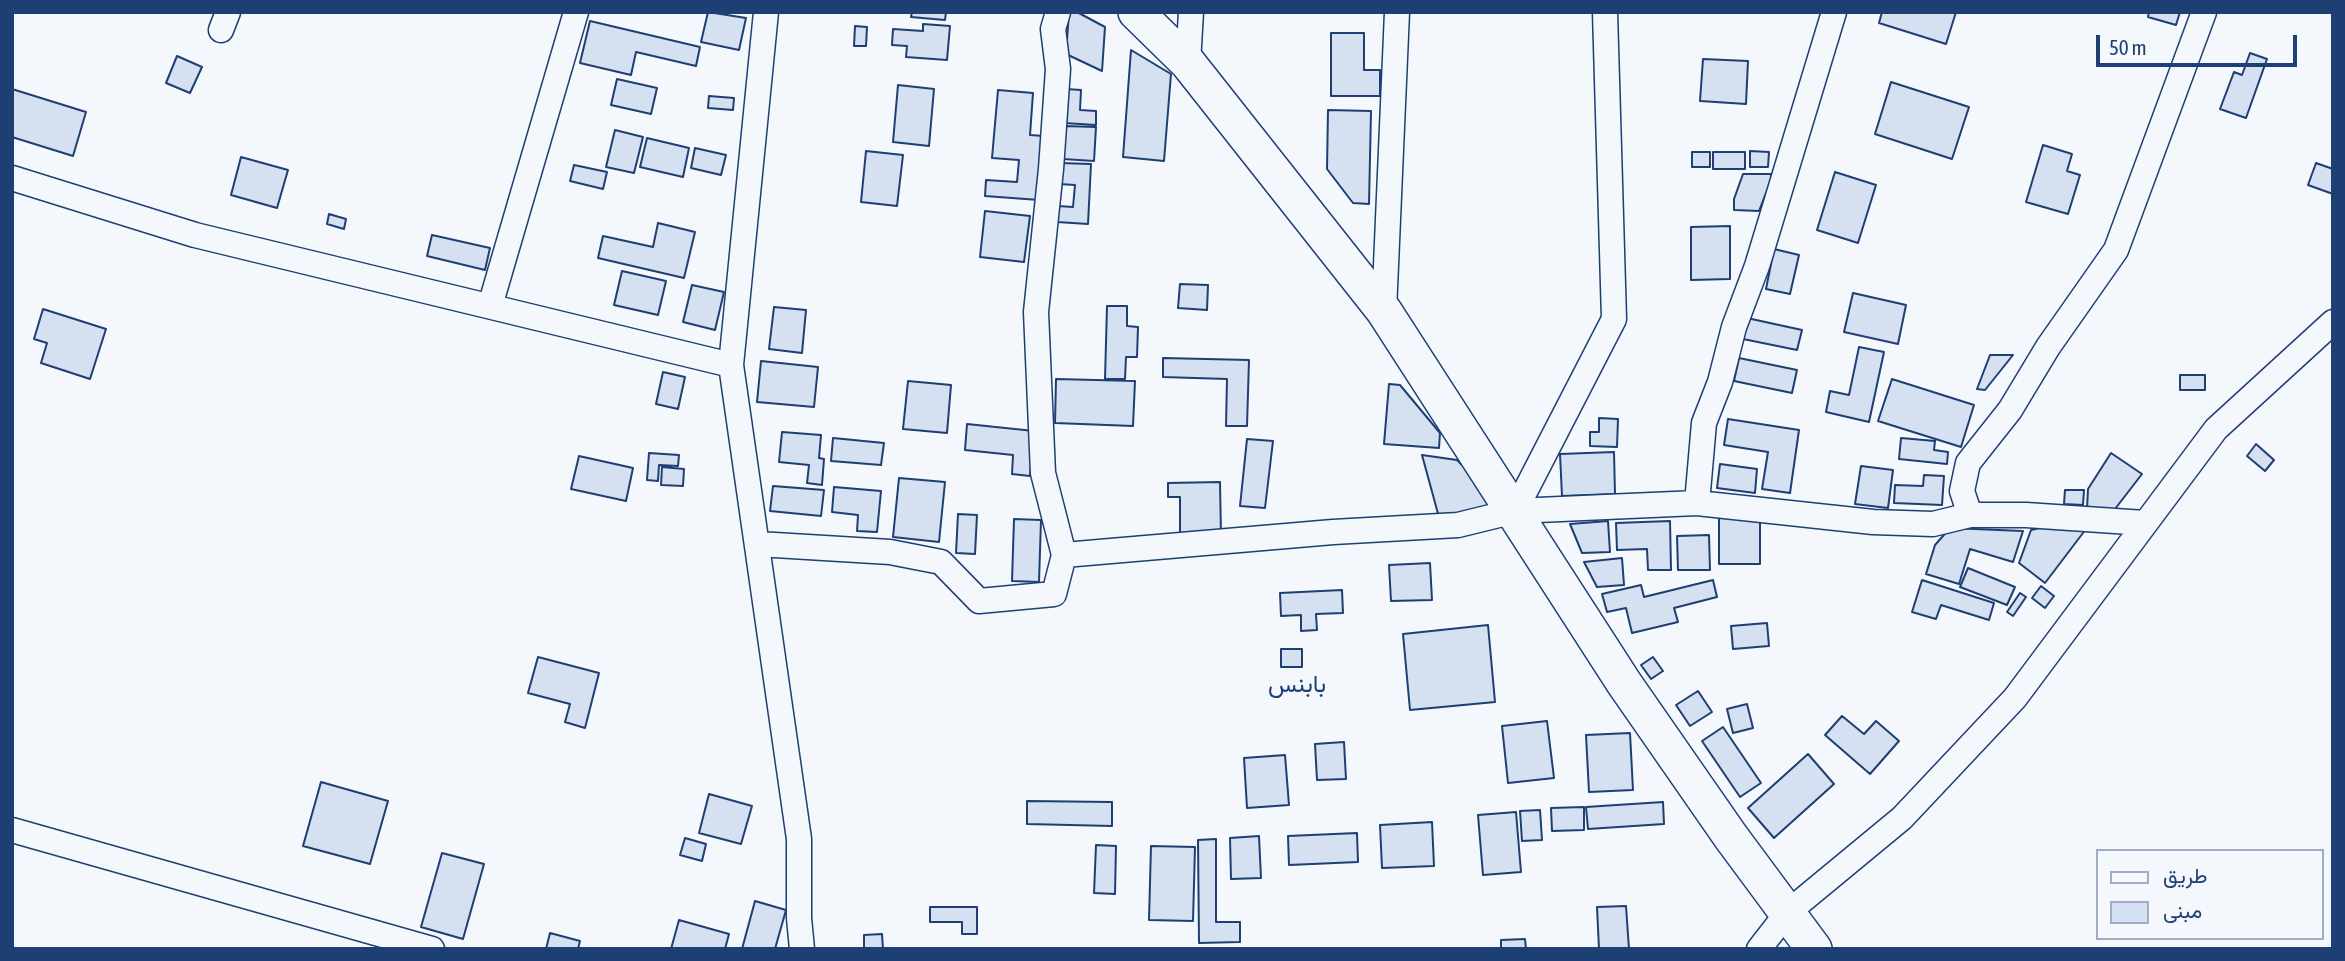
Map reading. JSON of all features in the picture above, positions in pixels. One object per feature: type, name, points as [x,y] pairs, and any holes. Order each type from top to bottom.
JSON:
[{"type":"street","points":[[490,306],[576,12]]},
{"type":"street","points":[[766,12],[732,365],[799,839],[799,918],[802,949]]},
{"type":"street","points":[[758,544],[890,552],[941,562],[979,601],[1054,594],[1064,555],[1043,473],[1036,312],[1051,169],[1058,69],[1053,29],[1058,12]]},
{"type":"street","points":[[1136,12],[1188,63],[1384,311],[1625,683],[1731,837],[1814,949]]},
{"type":"street","points":[[1188,63],[1191,12]]},
{"type":"street","points":[[1384,311],[1397,12]]},
{"type":"street","points":[[1515,512],[1614,319],[1605,12]]},
{"type":"street","points":[[1698,503],[1704,424],[1720,382],[1734,327],[1757,266],[1834,12]]},
{"type":"street","points":[[1970,515],[1962,491],[1968,463],[2010,410],[2048,347],[2116,250],[2204,12]]},
{"type":"street","points":[[12,178],[195,235],[732,365]]},
{"type":"street","points":[[1759,949],[1787,913],[1902,818],[2015,698],[2216,429],[2333,322]]},
{"type":"street","points":[[1064,555],[1458,525],[1515,512],[1698,503],[1873,522],[1933,524],[1970,515],[2026,515],[2145,523]]},
{"type":"street","points":[[12,830],[432,949]]},
{"type":"building","points":[[708,12],[746,18],[739,50],[701,42]]},
{"type":"building","points":[[912,12],[946,12],[945,20],[911,17]]},
{"type":"building","points":[[1069,12],[1077,12],[1105,27],[1102,71],[1066,54]]},
{"type":"building","points":[[1882,12],[1956,12],[1946,44],[1879,23]]},
{"type":"building","points":[[2149,12],[2180,12],[2176,25],[2148,17]]},
{"type":"building","points":[[590,21],[700,47],[696,66],[636,52],[631,75],[580,63]]},
{"type":"building","points":[[923,24],[950,26],[947,60],[906,57],[907,46],[892,45],[893,29],[923,31]]},
{"type":"building","points":[[855,26],[867,27],[866,46],[854,46]]},
{"type":"building","points":[[1331,33],[1364,33],[1364,70],[1380,70],[1380,96],[1331,96]]},
{"type":"building","points":[[1131,50],[1171,74],[1164,161],[1123,157]]},
{"type":"building","points":[[2250,53],[2267,59],[2246,118],[2220,109],[2234,72],[2242,75]]},
{"type":"building","points":[[177,56],[202,67],[190,93],[166,83]]},
{"type":"building","points":[[1703,59],[1748,61],[1746,104],[1700,101]]},
{"type":"building","points":[[617,79],[657,88],[651,114],[611,105]]},
{"type":"building","points":[[1891,82],[1969,107],[1952,159],[1875,134]]},
{"type":"building","points":[[898,85],[934,89],[929,146],[893,142]]},
{"type":"building","points":[[12,89],[86,112],[73,156],[12,137]]},
{"type":"building","points":[[1066,89],[1081,90],[1080,110],[1096,111],[1096,125],[1064,123]]},
{"type":"building","points":[[998,90],[1033,93],[1030,135],[1044,136],[1039,200],[985,196],[986,180],[1017,182],[1019,160],[992,158]]},
{"type":"building","points":[[709,96],[734,98],[733,110],[708,108]]},
{"type":"building","points":[[1328,110],[1371,111],[1369,204],[1353,203],[1327,169]]},
{"type":"building","points":[[1064,126],[1096,127],[1094,161],[1063,159]]},
{"type":"building","points":[[615,130],[643,137],[634,173],[606,167]]},
{"type":"building","points":[[647,138],[689,148],[683,177],[640,167]]},
{"type":"building","points":[[2043,145],[2072,154],[2067,171],[2080,175],[2068,214],[2026,202]]},
{"type":"building","points":[[695,148],[726,155],[721,175],[691,168]]},
{"type":"building","points":[[866,151],[903,155],[897,206],[861,202]]},
{"type":"building","points":[[1750,151],[1769,152],[1768,167],[1750,167]]},
{"type":"building","points":[[1692,152],[1710,152],[1710,167],[1692,167]]},
{"type":"building","points":[[1713,152],[1745,152],[1745,169],[1713,169]]},
{"type":"building","points":[[241,157],[288,170],[277,208],[231,195]]},
{"type":"building","points":[[1060,163],[1091,164],[1088,224],[1057,222],[1058,206],[1073,207],[1075,185],[1059,184]]},
{"type":"building","points":[[2316,163],[2333,169],[2333,194],[2308,185]]},
{"type":"building","points":[[574,165],[607,172],[603,189],[570,181]]},
{"type":"building","points":[[1835,172],[1876,185],[1858,243],[1817,230]]},
{"type":"building","points":[[1743,174],[1771,174],[1759,211],[1734,210],[1734,199]]},
{"type":"building","points":[[985,211],[1030,216],[1024,262],[980,257]]},
{"type":"building","points":[[329,214],[346,219],[344,229],[327,224]]},
{"type":"building","points":[[658,223],[695,232],[684,278],[598,258],[603,236],[653,247]]},
{"type":"building","points":[[1730,226],[1730,279],[1691,280],[1691,227]]},
{"type":"building","points":[[432,235],[490,248],[485,270],[427,256]]},
{"type":"building","points":[[1774,249],[1799,255],[1790,294],[1766,289]]},
{"type":"building","points":[[622,271],[666,281],[658,315],[614,305]]},
{"type":"building","points":[[1180,284],[1208,285],[1207,310],[1178,308]]},
{"type":"building","points":[[692,285],[724,292],[715,330],[683,322]]},
{"type":"building","points":[[1853,293],[1906,305],[1898,344],[1844,332]]},
{"type":"building","points":[[1107,306],[1127,306],[1127,326],[1138,327],[1137,357],[1126,357],[1125,379],[1105,379]]},
{"type":"building","points":[[774,307],[806,310],[802,353],[769,349]]},
{"type":"building","points":[[43,309],[106,329],[90,379],[41,363],[47,343],[34,339]]},
{"type":"building","points":[[1747,318],[1802,330],[1797,350],[1743,339]]},
{"type":"building","points":[[1859,347],[1884,352],[1869,422],[1826,412],[1830,391],[1849,395]]},
{"type":"building","points":[[1990,355],[2013,355],[1985,390],[1977,389]]},
{"type":"building","points":[[1163,358],[1249,360],[1247,426],[1226,426],[1227,379],[1163,377]]},
{"type":"building","points":[[1739,358],[1797,370],[1792,393],[1734,381]]},
{"type":"building","points":[[761,361],[818,367],[814,407],[757,402]]},
{"type":"building","points":[[663,372],[685,377],[678,409],[656,404]]},
{"type":"building","points":[[2180,375],[2205,375],[2205,390],[2180,390]]},
{"type":"building","points":[[1056,379],[1135,381],[1133,426],[1055,423]]},
{"type":"building","points":[[1892,379],[1974,405],[1961,447],[1878,421]]},
{"type":"building","points":[[908,381],[951,385],[947,433],[903,429]]},
{"type":"building","points":[[1389,384],[1400,385],[1440,433],[1439,448],[1384,444]]},
{"type":"building","points":[[1599,418],[1618,419],[1617,447],[1590,446],[1590,432],[1599,432]]},
{"type":"building","points":[[1728,419],[1799,430],[1790,493],[1762,489],[1768,452],[1724,445]]},
{"type":"building","points":[[967,424],[1034,431],[1030,476],[1012,474],[1013,455],[965,450]]},
{"type":"building","points":[[782,432],[821,435],[819,458],[824,459],[822,485],[807,483],[809,465],[779,462]]},
{"type":"building","points":[[833,438],[884,443],[881,465],[831,461]]},
{"type":"building","points":[[1901,438],[1935,441],[1934,450],[1948,452],[1947,464],[1899,459]]},
{"type":"building","points":[[1247,439],[1273,441],[1265,508],[1240,506]]},
{"type":"building","points":[[2256,444],[2274,460],[2265,471],[2247,456]]},
{"type":"building","points":[[1614,452],[1615,494],[1562,496],[1560,454]]},
{"type":"building","points":[[649,453],[679,455],[678,466],[659,465],[658,481],[647,480]]},
{"type":"building","points":[[2111,453],[2142,474],[2115,509],[2087,509],[2088,489]]},
{"type":"building","points":[[1422,455],[1457,460],[1469,472],[1492,507],[1440,521]]},
{"type":"building","points":[[579,456],[633,468],[626,501],[571,489]]},
{"type":"building","points":[[1720,464],[1757,469],[1755,493],[1717,488]]},
{"type":"building","points":[[1861,466],[1893,470],[1888,508],[1855,504]]},
{"type":"building","points":[[662,467],[684,469],[683,486],[661,485]]},
{"type":"building","points":[[1924,475],[1944,476],[1942,505],[1894,503],[1895,485],[1923,486]]},
{"type":"building","points":[[899,478],[945,482],[939,542],[893,537]]},
{"type":"building","points":[[1220,482],[1221,536],[1180,537],[1180,497],[1168,497],[1168,483]]},
{"type":"building","points":[[773,486],[824,490],[821,516],[770,511]]},
{"type":"building","points":[[834,487],[881,491],[877,532],[857,531],[858,515],[832,512]]},
{"type":"building","points":[[2065,490],[2084,490],[2083,505],[2064,504]]},
{"type":"building","points":[[958,514],[977,515],[975,554],[956,553]]},
{"type":"building","points":[[1719,516],[1760,516],[1760,564],[1719,564]]},
{"type":"building","points":[[1014,519],[1041,520],[1039,582],[1012,581]]},
{"type":"building","points":[[1608,521],[1610,552],[1582,553],[1570,524]]},
{"type":"building","points":[[1670,521],[1671,570],[1648,570],[1647,549],[1617,550],[1616,523]]},
{"type":"building","points":[[2048,526],[2086,529],[2045,583],[2019,563],[2031,530]]},
{"type":"building","points":[[1950,528],[2023,531],[2013,562],[1970,549],[1959,584],[1926,574],[1935,545]]},
{"type":"building","points":[[1709,535],[1710,570],[1678,570],[1677,536]]},
{"type":"building","points":[[1622,558],[1624,585],[1597,587],[1584,562]]},
{"type":"building","points":[[1430,563],[1432,600],[1391,601],[1389,565]]},
{"type":"building","points":[[1968,568],[2015,587],[2007,605],[1960,587]]},
{"type":"building","points":[[1713,580],[1717,597],[1674,608],[1678,622],[1632,633],[1626,608],[1607,612],[1602,594],[1641,585],[1644,597]]},
{"type":"building","points":[[1922,580],[1994,603],[1989,620],[1941,605],[1936,619],[1912,612]]},
{"type":"building","points":[[2041,586],[2054,596],[2045,608],[2032,598]]},
{"type":"building","points":[[1342,590],[1343,613],[1316,614],[1317,630],[1301,631],[1301,615],[1281,616],[1280,593]]},
{"type":"building","points":[[2020,593],[2026,597],[2013,616],[2007,612]]},
{"type":"building","points":[[1767,623],[1769,646],[1733,649],[1731,626]]},
{"type":"building","points":[[1488,625],[1495,702],[1410,710],[1403,634]]},
{"type":"building","points":[[1281,649],[1302,649],[1302,667],[1281,667]]},
{"type":"building","points":[[538,657],[599,673],[585,728],[565,722],[570,704],[528,693]]},
{"type":"building","points":[[1653,657],[1663,671],[1651,679],[1641,665]]},
{"type":"building","points":[[1698,691],[1712,712],[1690,726],[1676,705]]},
{"type":"building","points":[[1747,704],[1753,728],[1733,733],[1727,709]]},
{"type":"building","points":[[1842,716],[1864,734],[1876,721],[1899,741],[1870,774],[1825,735]]},
{"type":"building","points":[[1547,721],[1554,778],[1508,783],[1502,726]]},
{"type":"building","points":[[1723,727],[1761,783],[1740,797],[1702,741]]},
{"type":"building","points":[[1630,733],[1633,790],[1589,792],[1586,735]]},
{"type":"building","points":[[1344,742],[1346,779],[1317,780],[1315,744]]},
{"type":"building","points":[[1808,754],[1834,784],[1774,838],[1748,808]]},
{"type":"building","points":[[1285,755],[1289,805],[1247,808],[1244,758]]},
{"type":"building","points":[[321,782],[388,801],[370,864],[303,846]]},
{"type":"building","points":[[709,794],[752,806],[741,844],[699,833]]},
{"type":"building","points":[[1027,801],[1112,802],[1112,826],[1027,824]]},
{"type":"building","points":[[1663,802],[1664,824],[1588,829],[1586,807]]},
{"type":"building","points":[[1584,807],[1584,830],[1552,831],[1551,808]]},
{"type":"building","points":[[1540,810],[1542,840],[1522,841],[1520,811]]},
{"type":"building","points":[[1516,812],[1521,872],[1483,875],[1478,815]]},
{"type":"building","points":[[1432,822],[1434,866],[1382,868],[1380,825]]},
{"type":"building","points":[[1357,833],[1358,862],[1289,865],[1288,836]]},
{"type":"building","points":[[1259,836],[1261,878],[1231,879],[1230,838]]},
{"type":"building","points":[[685,838],[706,844],[702,861],[680,855]]},
{"type":"building","points":[[1216,839],[1216,922],[1240,922],[1240,942],[1199,943],[1198,840]]},
{"type":"building","points":[[1096,845],[1116,846],[1115,894],[1094,893]]},
{"type":"building","points":[[1151,846],[1195,847],[1193,921],[1149,920]]},
{"type":"building","points":[[442,853],[484,864],[463,939],[421,927]]},
{"type":"building","points":[[755,901],[786,910],[775,949],[742,949]]},
{"type":"building","points":[[1626,906],[1629,949],[1599,949],[1597,907]]},
{"type":"building","points":[[930,907],[977,907],[977,934],[962,934],[962,922],[930,922]]},
{"type":"building","points":[[679,920],[729,934],[725,949],[671,949]]},
{"type":"building","points":[[550,933],[580,941],[578,949],[546,949]]},
{"type":"building","points":[[882,934],[883,949],[864,949],[864,935]]},
{"type":"building","points":[[1525,939],[1526,949],[1501,949],[1501,940]]},
{"type":"district","name":"بابنس","points":[[1297,684]]}]
